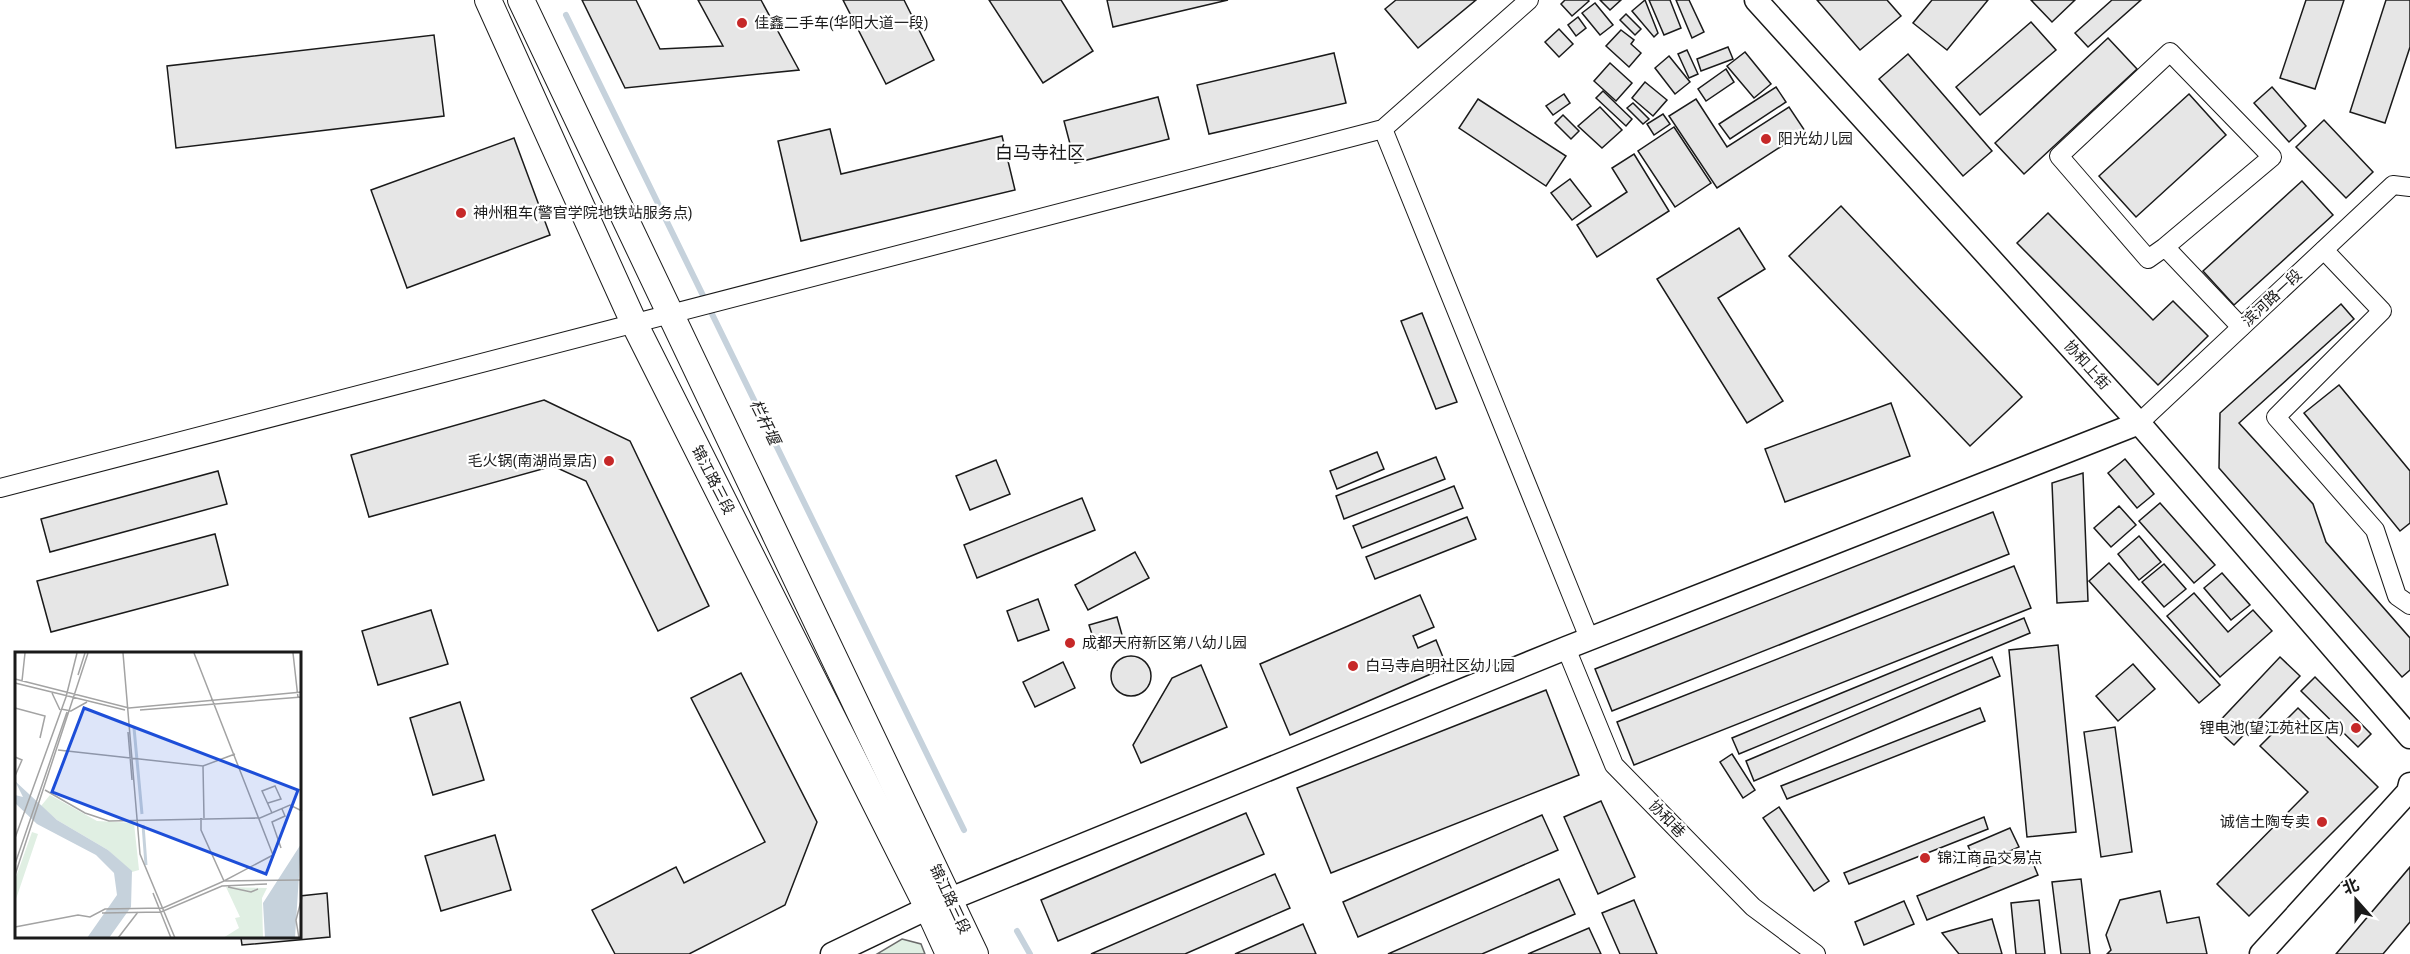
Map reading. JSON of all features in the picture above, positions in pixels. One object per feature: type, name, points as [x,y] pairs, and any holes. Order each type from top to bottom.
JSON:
[{"type":"main road","name":"锦江路三段","points":[[488,0],[634,323],[940,905],[975,954]]},
{"type":"main road","name":"锦江路三段","points":[[521,0],[671,314],[940,905],[949,954]]},
{"type":"street","points":[[0,488],[1383,129],[1529,0]]},
{"type":"street","name":"协和上街","points":[[1756,0],[2139,423],[2410,737]]},
{"type":"street","points":[[2170,52],[2272,157],[2165,247],[2148,259],[2059,156],[2170,52]]},
{"type":"street","points":[[1383,129],[1590,638]]},
{"type":"street","name":"滨河路一段","points":[[2139,423],[2392,185],[2410,186]]},
{"type":"street","points":[[2165,247],[2241,327]]},
{"type":"street","points":[[2324,250],[2382,311],[2276,417],[2375,530],[2397,596],[2410,605]]},
{"type":"street","points":[[832,954],[940,905],[1590,638],[2139,423]]},
{"type":"street","name":"协和巷","points":[[1566,648],[1614,765],[1753,907],[1816,954]]},
{"type":"street","points":[[2261,954],[2408,792],[2410,784]]},
{"type":"green space","points":[[902,939],[921,944],[925,954],[877,954]]},
{"type":"building","name":"佳鑫二手车(华阳大道一段)","points":[[582,0],[636,0],[660,49],[723,46],[698,0],[761,0],[799,70],[625,88]]},
{"type":"building","points":[[843,0],[904,0],[934,60],[886,84]]},
{"type":"building","points":[[989,0],[1061,0],[1093,51],[1043,83]]},
{"type":"building","points":[[1107,0],[1228,0],[1113,27]]},
{"type":"building","points":[[1396,0],[1476,0],[1418,48],[1385,9]]},
{"type":"building","points":[[1565,0],[1589,1],[1572,16],[1561,4]]},
{"type":"building","points":[[1600,0],[1621,0],[1610,10]]},
{"type":"building","points":[[1645,0],[1658,33],[1654,37],[1632,11]]},
{"type":"building","points":[[1649,0],[1670,0],[1681,28],[1664,35]]},
{"type":"building","points":[[1676,0],[1689,0],[1704,32],[1692,38]]},
{"type":"building","points":[[1817,0],[1887,0],[1901,16],[1860,50]]},
{"type":"building","points":[[1932,0],[1988,0],[1947,50],[1913,23]]},
{"type":"building","points":[[2031,0],[2075,0],[2052,22]]},
{"type":"building","points":[[2112,0],[2141,0],[2088,47],[2075,33]]},
{"type":"building","points":[[2306,0],[2344,0],[2315,89],[2280,78]]},
{"type":"building","points":[[2386,0],[2410,0],[2410,47],[2385,123],[2350,112]]},
{"type":"building","points":[[1595,3],[1613,25],[1600,35],[1582,13]]},
{"type":"building","points":[[1626,14],[1641,29],[1635,35],[1620,20]]},
{"type":"building","points":[[1578,17],[1586,28],[1576,36],[1568,25]]},
{"type":"building","points":[[2031,22],[2056,50],[1980,115],[1956,87]]},
{"type":"building","points":[[1559,29],[1573,44],[1559,57],[1545,42]]},
{"type":"building","points":[[1621,30],[1634,40],[1631,44],[1641,53],[1629,67],[1606,46]]},
{"type":"building","points":[[434,35],[444,116],[176,148],[167,66]]},
{"type":"building","points":[[2108,38],[2137,69],[2024,174],[1995,143]]},
{"type":"building","points":[[1728,47],[1733,59],[1701,71],[1697,59]]},
{"type":"building","points":[[1687,50],[1698,74],[1689,78],[1678,54]]},
{"type":"building","points":[[1745,52],[1771,84],[1754,98],[1727,66]]},
{"type":"building","points":[[1334,53],[1346,103],[1209,134],[1197,85]]},
{"type":"building","points":[[1908,54],[1992,151],[1963,176],[1879,79]]},
{"type":"building","points":[[1669,56],[1690,82],[1675,94],[1655,68]]},
{"type":"building","points":[[1610,63],[1632,83],[1616,101],[1594,81]]},
{"type":"building","points":[[1726,69],[1734,82],[1706,101],[1698,89]]},
{"type":"building","points":[[1645,82],[1667,100],[1653,116],[1632,98]]},
{"type":"building","points":[[1776,87],[1786,102],[1730,139],[1719,124]]},
{"type":"building","points":[[2272,87],[2306,126],[2289,142],[2254,103]]},
{"type":"building","points":[[1603,91],[1632,119],[1626,126],[1596,98]]},
{"type":"building","points":[[1564,94],[1570,103],[1553,115],[1546,106]]},
{"type":"building","points":[[2189,94],[2226,135],[2136,217],[2099,176]]},
{"type":"building","points":[[1158,97],[1169,139],[1075,163],[1064,121]]},
{"type":"building","points":[[1478,99],[1566,156],[1546,186],[1459,128]]},
{"type":"building","name":"阳光幼儿园","points":[[1696,99],[1727,147],[1789,107],[1805,131],[1717,188],[1669,116]]},
{"type":"building","points":[[1633,103],[1649,119],[1643,124],[1627,108]]},
{"type":"building","points":[[1600,107],[1622,130],[1602,148],[1578,126]]},
{"type":"building","points":[[1663,114],[1670,124],[1654,135],[1647,124]]},
{"type":"building","points":[[1563,115],[1579,131],[1571,139],[1555,123]]},
{"type":"building","points":[[2324,120],[2373,172],[2346,198],[2296,147]]},
{"type":"building","points":[[1674,127],[1711,183],[1675,207],[1638,151]]},
{"type":"building","points":[[830,129],[841,174],[1002,136],[1015,190],[801,241],[778,141]]},
{"type":"building","name":"神州租车(警官学院地铁站服务点)","points":[[514,138],[550,235],[407,288],[371,190]]},
{"type":"building","points":[[1634,154],[1669,211],[1597,257],[1577,225],[1627,192],[1612,168]]},
{"type":"building","points":[[1570,179],[1591,206],[1572,220],[1551,193]]},
{"type":"building","points":[[2302,181],[2333,215],[2234,305],[2203,271]]},
{"type":"building","points":[[1841,206],[2022,397],[1970,446],[1789,256]]},
{"type":"building","points":[[2048,213],[2153,320],[2173,301],[2208,336],[2158,385],[2017,243]]},
{"type":"building","points":[[1739,228],[1765,269],[1718,298],[1783,401],[1747,423],[1657,279]]},
{"type":"building","points":[[2341,304],[2354,319],[2239,423],[2313,504],[2326,542],[2410,638],[2410,670],[2402,677],[2219,468],[2220,413]]},
{"type":"building","points":[[1422,313],[1457,402],[1436,409],[1401,321]]},
{"type":"building","points":[[2339,385],[2410,471],[2410,523],[2400,531],[2304,413]]},
{"type":"building","points":[[544,400],[630,441],[709,606],[658,631],[586,481],[553,466],[369,517],[351,455]]},
{"type":"building","points":[[1891,403],[1910,456],[1785,502],[1765,449]]},
{"type":"building","points":[[1377,452],[1384,469],[1337,489],[1330,471]]},
{"type":"building","points":[[1436,457],[1445,479],[1344,519],[1336,496]]},
{"type":"building","points":[[2125,459],[2154,494],[2137,508],[2108,473]]},
{"type":"building","points":[[996,460],[1010,494],[970,510],[956,476]]},
{"type":"building","points":[[218,471],[227,504],[50,552],[41,519]]},
{"type":"building","points":[[2083,473],[2088,601],[2057,603],[2052,483]]},
{"type":"building","points":[[1454,486],[1463,508],[1362,548],[1353,526]]},
{"type":"building","points":[[1082,498],[1095,530],[977,578],[964,545]]},
{"type":"building","points":[[2160,503],[2215,565],[2194,583],[2139,521]]},
{"type":"building","points":[[2119,506],[2136,525],[2111,547],[2094,528]]},
{"type":"building","points":[[1993,512],[2009,554],[1612,711],[1595,669]]},
{"type":"building","points":[[1467,517],[1476,539],[1375,579],[1366,557]]},
{"type":"building","points":[[215,534],[228,585],[51,632],[37,581]]},
{"type":"building","points":[[2139,536],[2161,562],[2139,580],[2118,554]]},
{"type":"building","points":[[1135,552],[1149,578],[1088,610],[1075,585]]},
{"type":"building","points":[[2109,563],[2220,685],[2199,703],[2089,581]]},
{"type":"building","points":[[2164,564],[2186,589],[2164,607],[2142,582]]},
{"type":"building","points":[[2014,566],[2031,608],[1634,765],[1617,722]]},
{"type":"building","points":[[2222,573],[2250,605],[2231,620],[2204,588]]},
{"type":"building","points":[[2194,593],[2228,632],[2253,610],[2272,631],[2220,677],[2167,616]]},
{"type":"building","name":"白马寺启明社区幼儿园","points":[[1420,595],[1434,627],[1413,636],[1418,648],[1436,640],[1447,667],[1290,735],[1260,664]]},
{"type":"building","points":[[1038,599],[1049,630],[1018,641],[1007,611]]},
{"type":"building","points":[[431,610],[448,664],[378,685],[362,631]]},
{"type":"building","points":[[1117,617],[1124,642],[1097,650],[1089,625]]},
{"type":"building","points":[[2024,618],[2030,633],[1739,754],[1732,738]]},
{"type":"building","points":[[2058,645],[2076,832],[2027,837],[2009,650]]},
{"type":"building","points":[[1131,656],[1139,657],[1145,662],[1150,668],[1150,684],[1145,690],[1139,695],[1131,696],[1123,695],[1117,690],[1112,684],[1111,676],[1112,668],[1117,662],[1123,657]]},
{"type":"building","points":[[1992,657],[2000,676],[1754,781],[1746,761]]},
{"type":"building","points":[[2280,657],[2300,676],[2234,745],[2214,727]]},
{"type":"building","points":[[1063,662],[1075,688],[1035,707],[1023,682]]},
{"type":"building","points":[[2133,664],[2155,689],[2118,721],[2096,696]]},
{"type":"building","points":[[1201,665],[1227,727],[1141,763],[1133,745],[1172,678]]},
{"type":"building","points":[[741,673],[817,822],[785,905],[689,954],[615,954],[592,910],[676,867],[684,883],[765,842],[691,698]]},
{"type":"building","points":[[2315,677],[2371,734],[2358,747],[2301,691]]},
{"type":"building","points":[[1546,690],[1579,775],[1331,873],[1297,788]]},
{"type":"building","points":[[460,702],[484,780],[433,795],[410,718]]},
{"type":"building","points":[[1980,708],[1985,721],[1787,799],[1781,786]]},
{"type":"building","points":[[2298,708],[2378,787],[2249,916],[2217,884],[2308,792],[2260,746]]},
{"type":"building","points":[[2115,727],[2132,852],[2101,857],[2084,732]]},
{"type":"building","points":[[1732,754],[1755,790],[1743,798],[1720,762]]},
{"type":"building","points":[[1601,801],[1635,877],[1598,894],[1564,817]]},
{"type":"building","points":[[1779,807],[1829,881],[1814,891],[1763,818]]},
{"type":"building","points":[[1246,813],[1264,854],[1058,941],[1041,900]]},
{"type":"building","points":[[1542,815],[1558,850],[1358,937],[1343,902]]},
{"type":"building","points":[[1984,817],[1988,829],[1849,884],[1844,873]]},
{"type":"building","points":[[2010,828],[2019,847],[1977,866],[1968,846]]},
{"type":"building","points":[[495,835],[511,890],[441,911],[425,856]]},
{"type":"building","points":[[2028,851],[2038,875],[1927,920],[1917,896]]},
{"type":"building","points":[[2410,867],[2410,922],[2383,954],[2336,954]]},
{"type":"building","points":[[1275,874],[1290,908],[1185,954],[1091,954]]},
{"type":"building","points":[[1559,879],[1575,914],[1482,954],[1388,954]]},
{"type":"building","points":[[2081,879],[2090,954],[2061,954],[2052,882]]},
{"type":"building","points":[[2160,891],[2167,923],[2199,917],[2207,954],[2107,954],[2111,950],[2106,935],[2120,900]]},
{"type":"building","points":[[327,893],[330,937],[242,945],[241,939],[302,939],[302,896]]},
{"type":"building","points":[[1634,900],[1657,954],[1620,954],[1602,913]]},
{"type":"building","points":[[2039,900],[2045,954],[2016,954],[2011,903]]},
{"type":"building","points":[[1904,901],[1914,924],[1864,945],[1855,922]]},
{"type":"building","points":[[1992,919],[2002,954],[1959,954],[1942,933]]},
{"type":"building","points":[[1303,924],[1316,954],[1235,954]]},
{"type":"building","points":[[1589,928],[1601,954],[1528,954]]},
{"type":"waterway","name":"栏杆堰","points":[[566,15],[964,830]]},
{"type":"waterway","name":"栏杆堰","points":[[1017,931],[1030,954]]},
{"type":"place","name":"佳鑫二手车(华阳大道一段)","points":[[742,23]]},
{"type":"place","name":"阳光幼儿园","points":[[1766,139]]},
{"type":"place","name":"神州租车(警官学院地铁站服务点)","points":[[461,213]]},
{"type":"place","name":"毛火锅(南湖尚景店)","points":[[609,461]]},
{"type":"place","name":"成都天府新区第八幼儿园","points":[[1070,643]]},
{"type":"place","name":"白马寺启明社区幼儿园","points":[[1353,666]]},
{"type":"place","name":"锂电池(望江苑社区店)","points":[[2356,728]]},
{"type":"place","name":"诚信土陶专卖","points":[[2322,822]]},
{"type":"place","name":"锦江商品交易点","points":[[1925,858]]},
{"type":"district","name":"白马寺社区","points":[[1040,152]]}]
